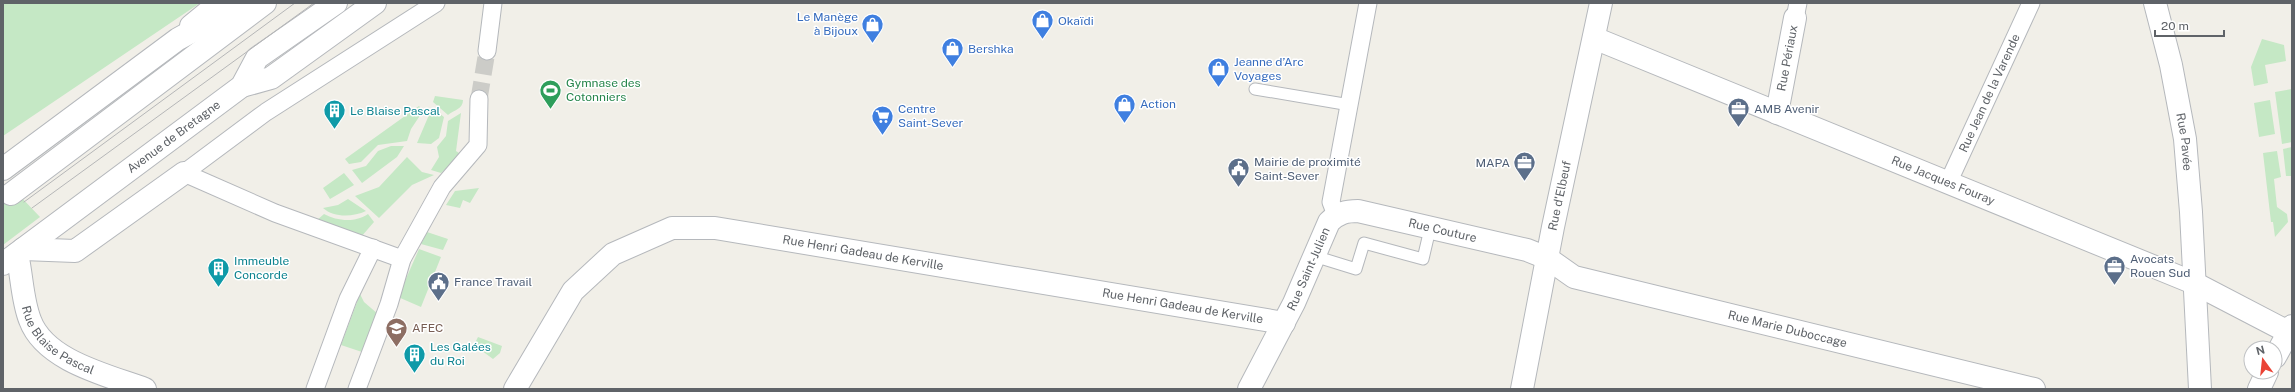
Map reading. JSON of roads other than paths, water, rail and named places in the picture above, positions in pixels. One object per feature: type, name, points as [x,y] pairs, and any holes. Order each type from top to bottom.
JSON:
[{"type":"street","points":[[3,169],[178,39],[219,3]]},
{"type":"street","points":[[178,39],[244,3]]},
{"type":"street","points":[[11,194],[265,3]]},
{"type":"street","name":"Avenue de Bretagne","points":[[15,256],[57,223],[242,86],[257,58],[336,3]]},
{"type":"street","points":[[242,86],[271,78],[375,3]]},
{"type":"street","points":[[15,256],[75,251],[266,112],[436,3]]},
{"type":"street","points":[[487,51],[493,3]]},
{"type":"street","name":"Rue Saint-Julien","points":[[1249,389],[1284,323],[1329,222],[1336,215],[1331,202],[1368,3]]},
{"type":"street","name":"Rue d'Elbeuf","points":[[1522,389],[1547,258],[1601,3]]},
{"type":"street","name":"Rue Jean de la Varende","points":[[1948,183],[2031,3]]},
{"type":"street","name":"Rue Pavée","points":[[2155,3],[2171,65],[2185,139],[2200,389]]},
{"type":"street","name":"Rue Périaux","points":[[1777,113],[1797,11]]},
{"type":"street","name":"Rue Jacques Fouray","points":[[1594,38],[2194,283],[2291,330]]},
{"type":"street","points":[[357,389],[389,304],[402,259],[442,187],[478,145],[479,99]]},
{"type":"street","points":[[184,173],[275,213],[402,259]]},
{"type":"street","name":"Rue Couture","points":[[1336,215],[1346,211],[1358,211],[1430,229],[1520,248],[1547,258]]},
{"type":"street","points":[[57,223],[75,251]]},
{"type":"street","name":"Rue Henri Gadeau de Kerville","points":[[515,389],[573,290],[613,254],[672,228],[715,228],[1284,323]]},
{"type":"street","points":[[314,389],[348,299],[373,248]]},
{"type":"street","name":"Rue Blaise Pascal","points":[[15,256],[29,317],[35,332],[43,342],[62,357],[144,389]]},
{"type":"street","name":"Rue Marie Duboccage","points":[[1547,258],[1574,277],[2034,389]]},
{"type":"street","points":[[2283,344],[2291,330]]},
{"type":"lane","points":[[1255,89],[1350,105]]},
{"type":"lane","points":[[1314,256],[1356,269],[1364,243],[1423,259],[1430,229]]},
{"type":"tunnel","points":[[479,99],[487,51]]},
{"type":"tram line","points":[[24,202],[295,3]]},
{"type":"tram line","points":[[32,208],[314,3]]},
{"type":"place","name":"Okaïdi","points":[[1043,40]]},
{"type":"place","name":"Le Manège à Bijoux","points":[[873,44]]},
{"type":"place","name":"Bershka","points":[[953,68]]},
{"type":"place","name":"Jeanne d’Arc Voyages","points":[[1219,88]]},
{"type":"place","name":"Gymnase des Cotonniers","points":[[550,110]]},
{"type":"place","name":"Action","points":[[1125,124]]},
{"type":"place","name":"AMB Avenir","points":[[1739,128]]},
{"type":"place","name":"Le Blaise Pascal","points":[[335,130]]},
{"type":"place","name":"Centre Saint-Sever","points":[[882,136]]},
{"type":"place","name":"MAPA","points":[[1525,182]]},
{"type":"place","name":"Mairie de proximité Saint-Sever","points":[[1239,188]]},
{"type":"place","name":"Avocats Rouen Sud","points":[[2115,286]]},
{"type":"place","name":"Immeuble Concorde","points":[[219,288]]},
{"type":"place","name":"France Travail","points":[[439,302]]},
{"type":"place","name":"AFEC","points":[[396,348]]},
{"type":"place","name":"Les Galées du Roi","points":[[414,374]]}]
